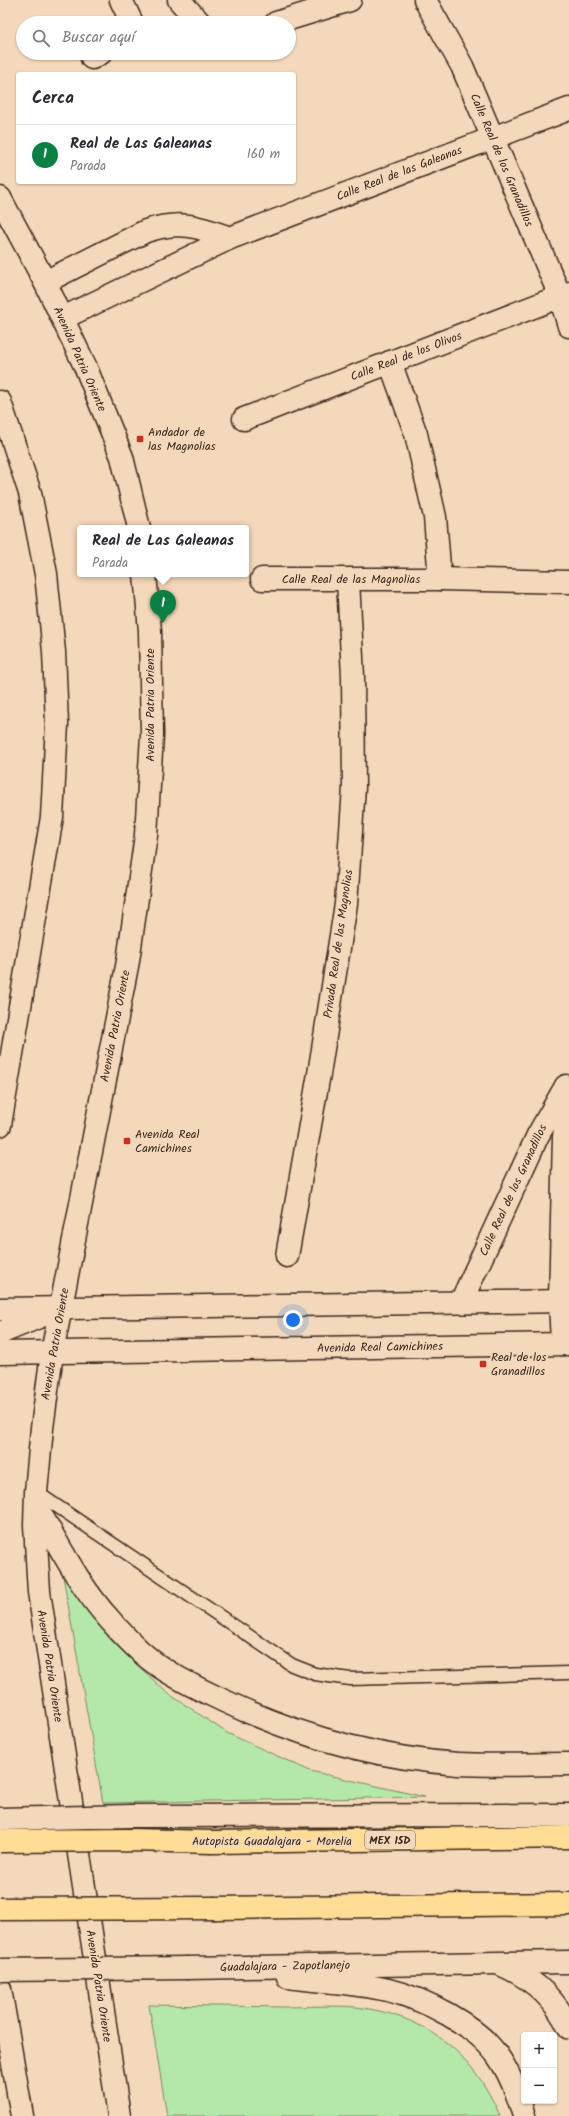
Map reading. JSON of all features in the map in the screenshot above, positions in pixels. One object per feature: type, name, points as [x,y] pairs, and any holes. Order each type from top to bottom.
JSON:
[{"type":"highway","name":"Autopista Guadalajara - Morelia","points":[[0,1842],[130,1840],[212,1842],[569,1837]]},
{"type":"highway","points":[[0,1909],[569,1904]]},
{"type":"street","points":[[121,0],[129,16]]},
{"type":"street","points":[[179,0],[194,16]]},
{"type":"street","points":[[296,17],[350,0]]},
{"type":"street","name":"Calle Real de los Granadillos","points":[[425,0],[462,66],[564,294],[569,326]]},
{"type":"street","name":"Calle Real de las Galeanas","points":[[62,318],[230,238],[569,108]]},
{"type":"street","name":"Avenida Patria Oriente","points":[[0,198],[45,282],[86,368],[122,457],[138,525]]},
{"type":"street","points":[[45,282],[146,231],[161,226],[189,224],[230,238]]},
{"type":"street","name":"Calle Real de los Olivos","points":[[244,419],[564,294]]},
{"type":"street","points":[[390,362],[416,434],[436,517],[440,579]]},
{"type":"street","points":[[0,402],[30,493],[46,574],[54,652],[57,724],[52,817],[0,1124]]},
{"type":"street","name":"Avenida Patria Oriente","points":[[119,2116],[39,1592],[36,1499],[42,1428],[52,1353],[128,961],[146,835],[152,736],[150,630],[145,577]]},
{"type":"street","name":"Calle Real de las Magnolias","points":[[262,579],[440,579],[569,582]]},
{"type":"street","name":"Privada Real de las Magnolias","points":[[287,1256],[319,1074],[346,904],[354,787],[353,677],[348,580]]},
{"type":"street","name":"Calle Real de los Granadillos","points":[[461,1302],[538,1135],[569,1081]]},
{"type":"street","name":"Calle Real de los Granadillos","points":[[566,1344],[566,1137],[569,1093]]},
{"type":"street","points":[[538,1135],[566,1137]]},
{"type":"street","points":[[0,1309],[565,1301]]},
{"type":"street","points":[[0,1333],[61,1307]]},
{"type":"street","name":"Avenida Real Camichines","points":[[0,1353],[566,1344]]},
{"type":"street","points":[[36,1499],[69,1564],[89,1595],[110,1620],[156,1664],[201,1690],[248,1712],[296,1731],[377,1753],[459,1764],[569,1764]]},
{"type":"street","points":[[0,1819],[132,1816],[569,1815]]},
{"type":"street","name":"Guadalajara - Zapotlanejo","points":[[0,1970],[569,1962]]},
{"type":"street","points":[[497,1963],[513,1969],[542,1990],[554,2003],[569,2028]]},
{"type":"street","points":[[214,1968],[388,1990],[435,2007],[471,2030],[496,2054],[510,2078],[524,2116]]},
{"type":"street","points":[[0,1989],[6,2063],[22,2116]]},
{"type":"lane","points":[[36,1499],[292,1665],[315,1674],[350,1679],[569,1674]]},
{"type":"green space","points":[[63,1576],[110,1639],[166,1692],[227,1733],[310,1771],[425,1797],[103,1803]]},
{"type":"green space","points":[[149,2005],[283,2007],[347,2006],[381,2011],[404,2018],[425,2028],[444,2040],[461,2055],[476,2073],[489,2093],[500,2116],[167,2116]]},
{"type":"place","name":"Andador de las Magnolias","points":[[140,439]]},
{"type":"place","name":"Real de Las Galeanas","points":[[163,623]]},
{"type":"place","name":"Avenida Real Camichines","points":[[127,1141]]},
{"type":"place","name":"Real de los Granadillos","points":[[483,1364]]}]
